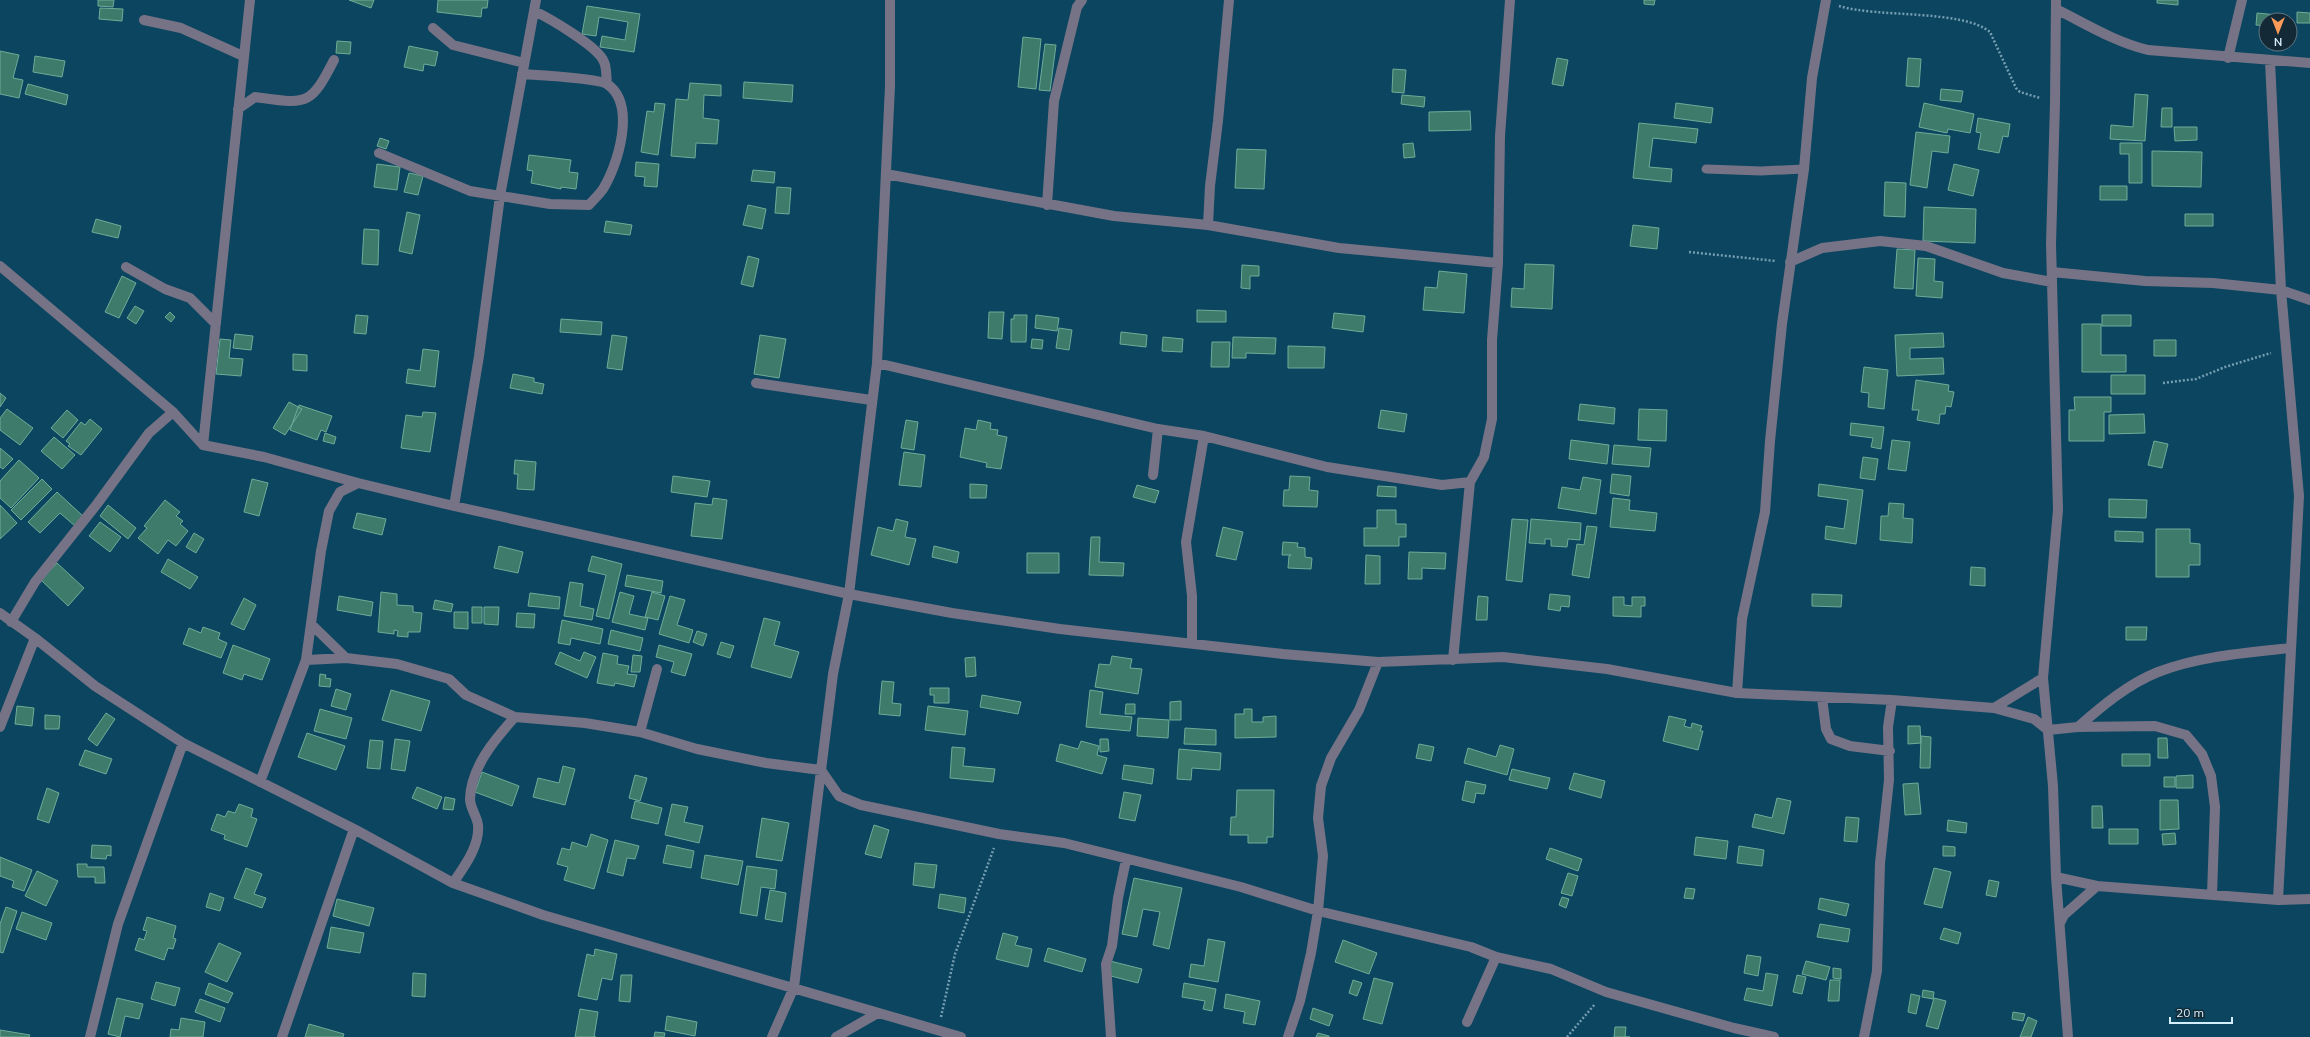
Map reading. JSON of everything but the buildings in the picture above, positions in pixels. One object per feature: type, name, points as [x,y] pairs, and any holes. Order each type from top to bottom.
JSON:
[{"type":"street","points":[[203,445],[250,0]]},
{"type":"street","points":[[454,506],[479,356],[500,196],[536,0]]},
{"type":"street","points":[[772,1037],[794,987],[833,674],[849,594],[871,400],[877,363],[886,174],[890,0]]},
{"type":"street","points":[[1047,205],[1054,101],[1077,7],[1082,0]]},
{"type":"street","points":[[1208,225],[1210,186],[1218,120],[1229,0]]},
{"type":"street","points":[[1453,660],[1470,482],[1484,457],[1492,419],[1492,332],[1498,263],[1500,136],[1510,0]]},
{"type":"street","points":[[2228,58],[2242,0]]},
{"type":"street","points":[[1737,693],[1742,619],[1765,512],[1770,441],[1790,262],[1804,169],[1812,78],[1825,1]]},
{"type":"street","points":[[2068,1037],[2056,877],[2048,730],[2043,678],[2058,510],[2050,244],[2055,103],[2056,4],[2127,45],[2148,50],[2228,58],[2310,63]]},
{"type":"street","points":[[379,153],[470,191],[550,204],[589,205],[602,190],[615,163],[624,111],[618,95],[607,84],[604,61],[599,54],[556,22],[534,11]]},
{"type":"street","points":[[144,20],[181,28],[243,56]]},
{"type":"street","points":[[434,28],[453,45],[524,63]]},
{"type":"street","points":[[238,110],[255,97],[284,101],[307,100],[319,90],[334,60]]},
{"type":"street","points":[[2270,60],[2280,290],[2298,496],[2278,900]]},
{"type":"street","points":[[522,74],[607,84]]},
{"type":"street","points":[[886,174],[1047,205],[1114,216],[1208,225],[1339,248],[1498,263]]},
{"type":"street","points":[[1790,262],[1822,248],[1880,241],[1926,246],[2003,273],[2052,277],[2213,283],[2280,290],[2310,300]]},
{"type":"street","points":[[0,266],[173,412],[203,445],[264,457],[358,483],[454,506],[849,594],[976,617],[1282,654],[1378,662],[1503,657],[1608,669],[1737,693],[1892,700],[1994,708],[2034,719],[2048,730],[2078,727],[2155,726],[2186,735],[2202,754],[2210,776],[2215,807],[2212,895]]},
{"type":"street","points":[[126,267],[165,289],[190,298],[216,324]]},
{"type":"street","points":[[877,363],[1158,429],[1204,436],[1327,467],[1442,485],[1470,482]]},
{"type":"street","points":[[756,383],[871,400]]},
{"type":"street","points":[[11,622],[35,582],[97,504],[149,433],[173,412]]},
{"type":"street","points":[[1153,475],[1158,429]]},
{"type":"street","points":[[1192,644],[1192,596],[1186,542],[1204,436]]},
{"type":"street","points":[[260,782],[306,660],[321,551],[329,511],[340,492],[358,483]]},
{"type":"street","points":[[0,613],[35,638],[95,686],[183,742],[354,829],[453,883],[543,915],[794,987],[938,1032],[961,1037]]},
{"type":"street","points":[[311,624],[346,658]]},
{"type":"street","points":[[0,727],[35,638]]},
{"type":"street","points":[[2078,727],[2113,697],[2157,672],[2194,660],[2290,648]]},
{"type":"street","points":[[306,660],[346,658],[390,662],[449,679],[466,695],[515,717],[584,722],[640,732],[705,750],[766,762],[822,770],[840,796],[861,805],[999,834],[1064,843],[1126,860],[1241,887],[1318,911],[1471,947],[1496,957],[1551,969],[1606,992],[1734,1028],[1774,1037]]},
{"type":"street","points":[[1288,1037],[1300,1001],[1311,953],[1318,911],[1323,856],[1318,818],[1321,786],[1331,758],[1359,710],[1378,662]]},
{"type":"street","points":[[640,732],[657,669]]},
{"type":"street","points":[[1994,708],[2043,678]]},
{"type":"street","points":[[1822,698],[1826,729],[1831,739],[1850,746],[1890,752]]},
{"type":"street","points":[[1864,1037],[1877,972],[1880,863],[1890,752],[1888,727],[1892,700]]},
{"type":"street","points":[[453,883],[477,839],[478,824],[470,800],[474,779],[486,753],[515,717]]},
{"type":"street","points":[[90,1037],[118,924],[183,742]]},
{"type":"street","points":[[282,1037],[354,829]]},
{"type":"street","points":[[1111,1037],[1106,964],[1112,946],[1118,898],[1126,860]]},
{"type":"street","points":[[2056,877],[2097,886],[2278,900],[2310,899]]},
{"type":"street","points":[[2060,923],[2064,915],[2097,886]]},
{"type":"street","points":[[1467,1022],[1496,957]]},
{"type":"street","points":[[836,1037],[878,1013]]},
{"type":"lane","points":[[1706,169],[1761,171],[1804,169]]},
{"type":"path","points":[[1825,1],[1843,7],[1952,19],[1982,26],[1990,32],[2016,88],[2020,92],[2055,103]]},
{"type":"path","points":[[1689,252],[1790,262]]},
{"type":"path","points":[[2163,383],[2196,379],[2225,367],[2286,349]]},
{"type":"path","points":[[938,1032],[955,954],[999,834]]},
{"type":"path","points":[[1567,1037],[1586,1012],[1606,992]]}]
